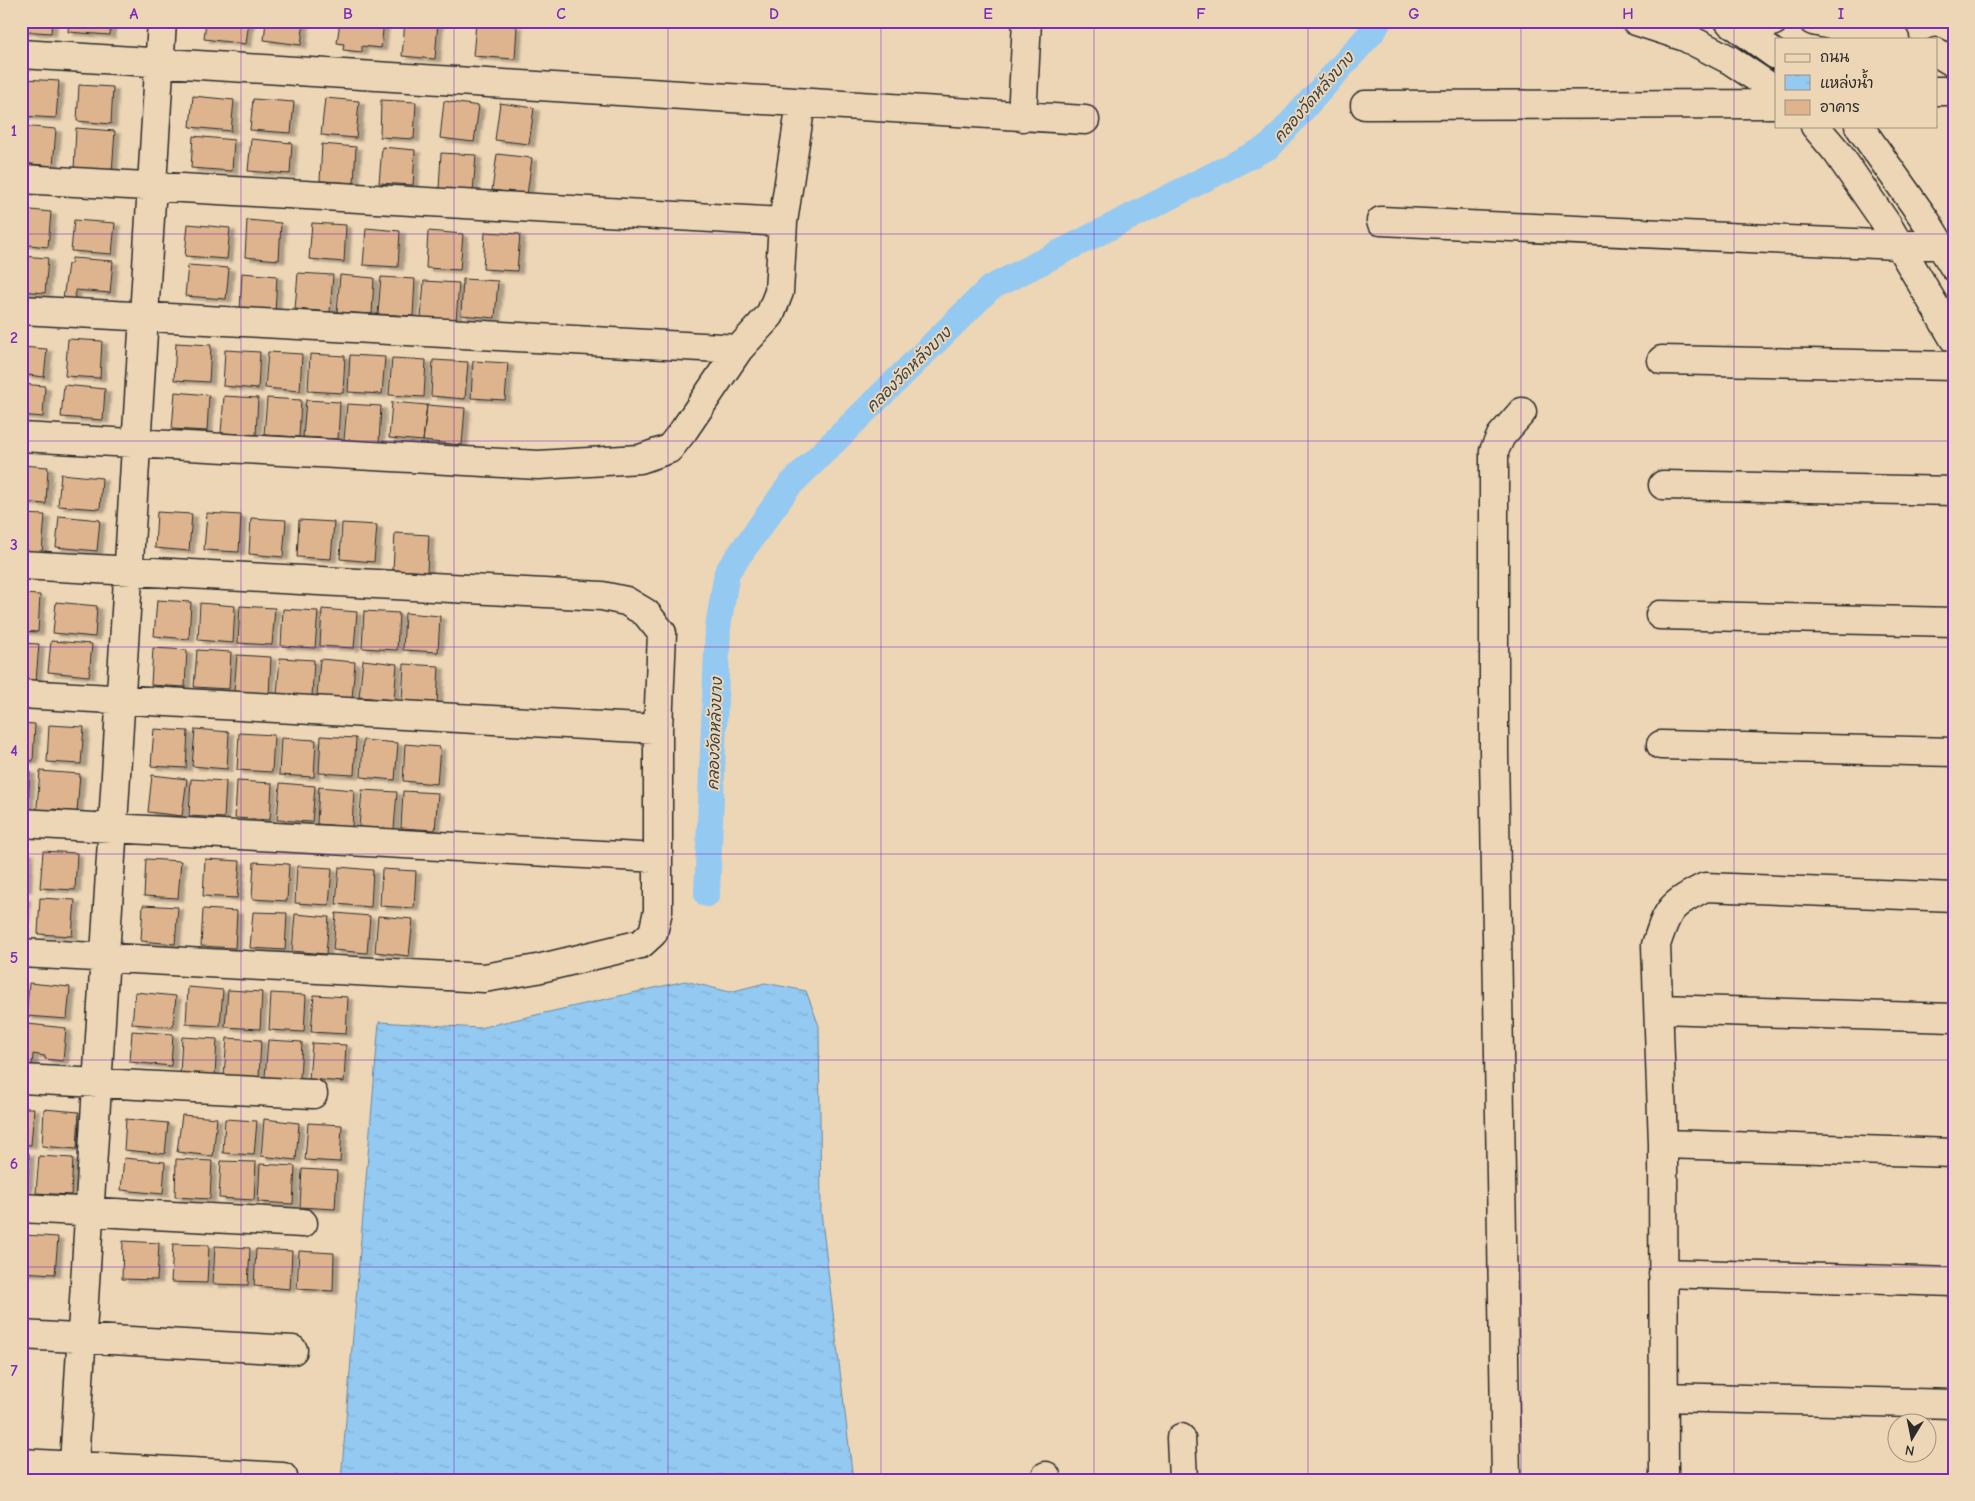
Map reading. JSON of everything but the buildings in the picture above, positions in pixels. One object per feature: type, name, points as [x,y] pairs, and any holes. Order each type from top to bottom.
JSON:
[{"type":"street","points":[[73,1473],[162,21]]},
{"type":"street","points":[[1022,117],[1027,21]]},
{"type":"street","points":[[1636,21],[1685,37],[1730,60],[1775,90]]},
{"type":"street","points":[[1738,27],[1774,21]]},
{"type":"street","points":[[1813,21],[1890,38]]},
{"type":"street","points":[[1738,27],[1775,54]]},
{"type":"street","points":[[1938,53],[1954,63]]},
{"type":"street","points":[[21,54],[1085,120]]},
{"type":"street","points":[[1938,91],[1954,91]]},
{"type":"street","points":[[21,437],[538,465],[640,459],[669,449],[739,349],[770,315],[779,292],[783,222],[801,103]]},
{"type":"street","points":[[1365,105],[1775,104]]},
{"type":"street","points":[[1817,128],[1837,152],[1888,226],[1954,339]]},
{"type":"street","points":[[1859,128],[1926,221],[1949,245]]},
{"type":"street","points":[[21,179],[783,222]]},
{"type":"street","points":[[1381,221],[1898,245],[1949,245]]},
{"type":"street","points":[[21,310],[739,349]]},
{"type":"street","points":[[1662,360],[1954,366]]},
{"type":"street","points":[[1506,1480],[1494,752],[1494,451],[1501,436],[1522,412]]},
{"type":"street","points":[[1663,484],[1954,491]]},
{"type":"street","points":[[21,565],[602,596],[626,601],[646,612],[662,633],[658,729],[658,911],[653,933],[641,944],[536,969],[484,978],[21,953]]},
{"type":"street","points":[[1660,615],[1954,622]]},
{"type":"street","points":[[21,694],[658,729]]},
{"type":"street","points":[[1661,745],[1954,752]]},
{"type":"street","points":[[21,823],[657,858]]},
{"type":"street","points":[[1664,1480],[1663,1144],[1656,945],[1665,918],[1677,902],[1705,887],[1954,897]]},
{"type":"street","points":[[1659,1009],[1954,1018]]},
{"type":"street","points":[[21,1078],[313,1094]]},
{"type":"street","points":[[1663,1144],[1954,1153]]},
{"type":"street","points":[[21,1208],[303,1223]]},
{"type":"street","points":[[1663,1273],[1954,1282]]},
{"type":"street","points":[[21,1335],[293,1350]]},
{"type":"street","points":[[1664,1396],[1954,1404]]},
{"type":"street","points":[[1181,1438],[1184,1480]]},
{"type":"street","points":[[21,1463],[73,1473],[283,1477]]},
{"type":"water","points":[[685,981],[730,992],[765,983],[806,991],[819,1026],[821,1212],[853,1480],[341,1480],[379,1022],[479,1028]]},
{"type":"waterway","name":"คลองวัดหลังบาง","points":[[707,894],[718,627],[727,572],[789,486],[990,288],[1270,146],[1373,31],[1379,21]]}]
